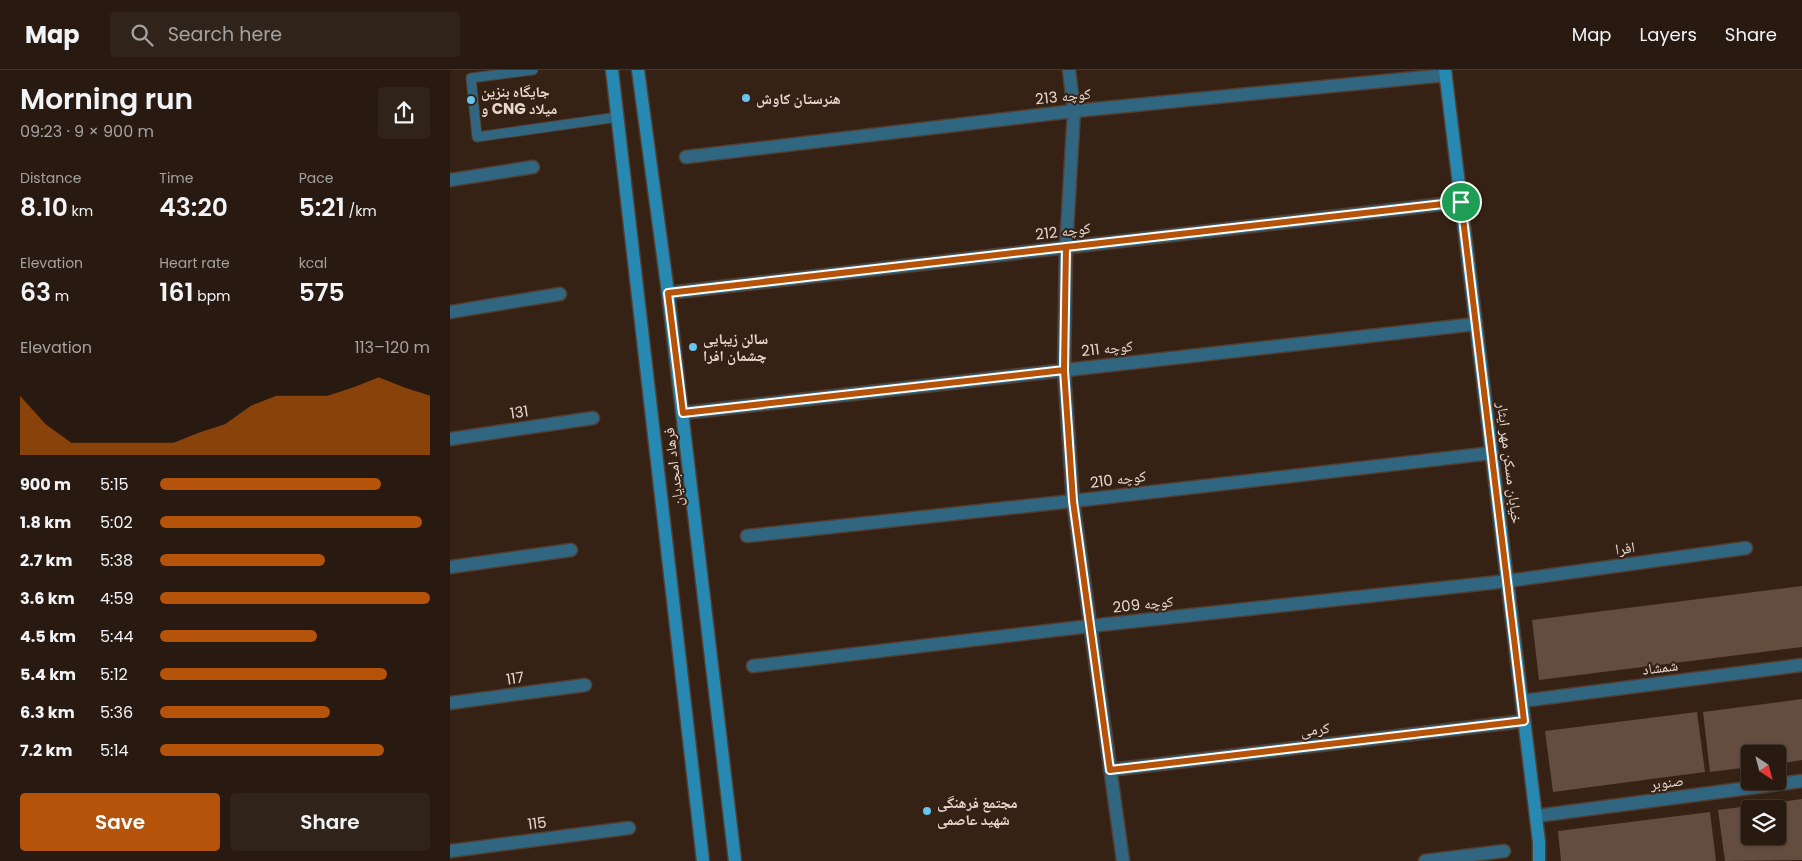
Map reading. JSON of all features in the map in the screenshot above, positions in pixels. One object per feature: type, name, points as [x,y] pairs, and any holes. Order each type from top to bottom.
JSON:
[{"type":"street","name":"فرهاد امجدیان","points":[[612,70],[703,861]]},
{"type":"street","name":"فرهاد امجدیان","points":[[638,70],[683,413],[735,861]]},
{"type":"street","points":[[1069,70],[1074,111],[1066,247],[1064,370],[1073,501],[1123,861]]},
{"type":"street","name":"کوچه 213","points":[[686,157],[1074,111],[1445,72]]},
{"type":"street","name":"خیابان مسکن مهر ایثار","points":[[1445,72],[1536,816],[1539,861]]},
{"type":"street","points":[[450,180],[533,167]]},
{"type":"street","name":"کوچه 212","points":[[668,293],[1461,202]]},
{"type":"street","points":[[450,312],[560,294]]},
{"type":"street","name":"کوچه 211","points":[[683,413],[1476,324]]},
{"type":"street","name":"131","points":[[450,439],[593,418]]},
{"type":"street","name":"کوچه 210","points":[[747,536],[1492,453]]},
{"type":"street","name":"افرا","points":[[1508,581],[1746,548]]},
{"type":"street","points":[[450,567],[571,550]]},
{"type":"street","name":"کوچه 209","points":[[753,666],[1090,626],[1508,581]]},
{"type":"street","name":"شمشاد","points":[[1522,701],[1802,665]]},
{"type":"street","name":"117","points":[[450,703],[585,685]]},
{"type":"street","name":"کرمی","points":[[1110,770],[1524,721]]},
{"type":"street","name":"صنوبر","points":[[1536,816],[1802,781]]},
{"type":"street","name":"115","points":[[450,851],[629,828]]},
{"type":"street","points":[[1425,861],[1504,851]]},
{"type":"lane","points":[[534,70],[471,78],[478,137],[618,117]]},
{"type":"building","points":[[1802,586],[1802,647],[1539,680],[1532,620]]},
{"type":"building","points":[[1802,699],[1802,760],[1786,763],[1786,745],[1741,745],[1741,768],[1710,772],[1703,712]]},
{"type":"building","points":[[1697,712],[1705,772],[1553,792],[1545,731]]},
{"type":"building","points":[[1802,799],[1802,860],[1725,861],[1718,810],[1741,807],[1741,845],[1786,845],[1786,801]]},
{"type":"building","points":[[1710,812],[1716,861],[1561,861],[1558,831]]},
{"type":"place","name":"هنرستان کاوش","points":[[746,98]]},
{"type":"place","name":"جایگاه بنزین و CNG میلاد","points":[[471,100]]},
{"type":"place","name":"سالن زیبایی چشمان افرا","points":[[693,347]]},
{"type":"place","name":"مجتمع فرهنگی شهید عاصمی","points":[[927,811]]},
{"type":"route","points":[[1461,202],[1066,247],[1064,370],[683,413],[668,293],[1066,247],[1065,308],[1064,370],[1073,501],[1110,770],[1524,721],[1461,202]]}]
